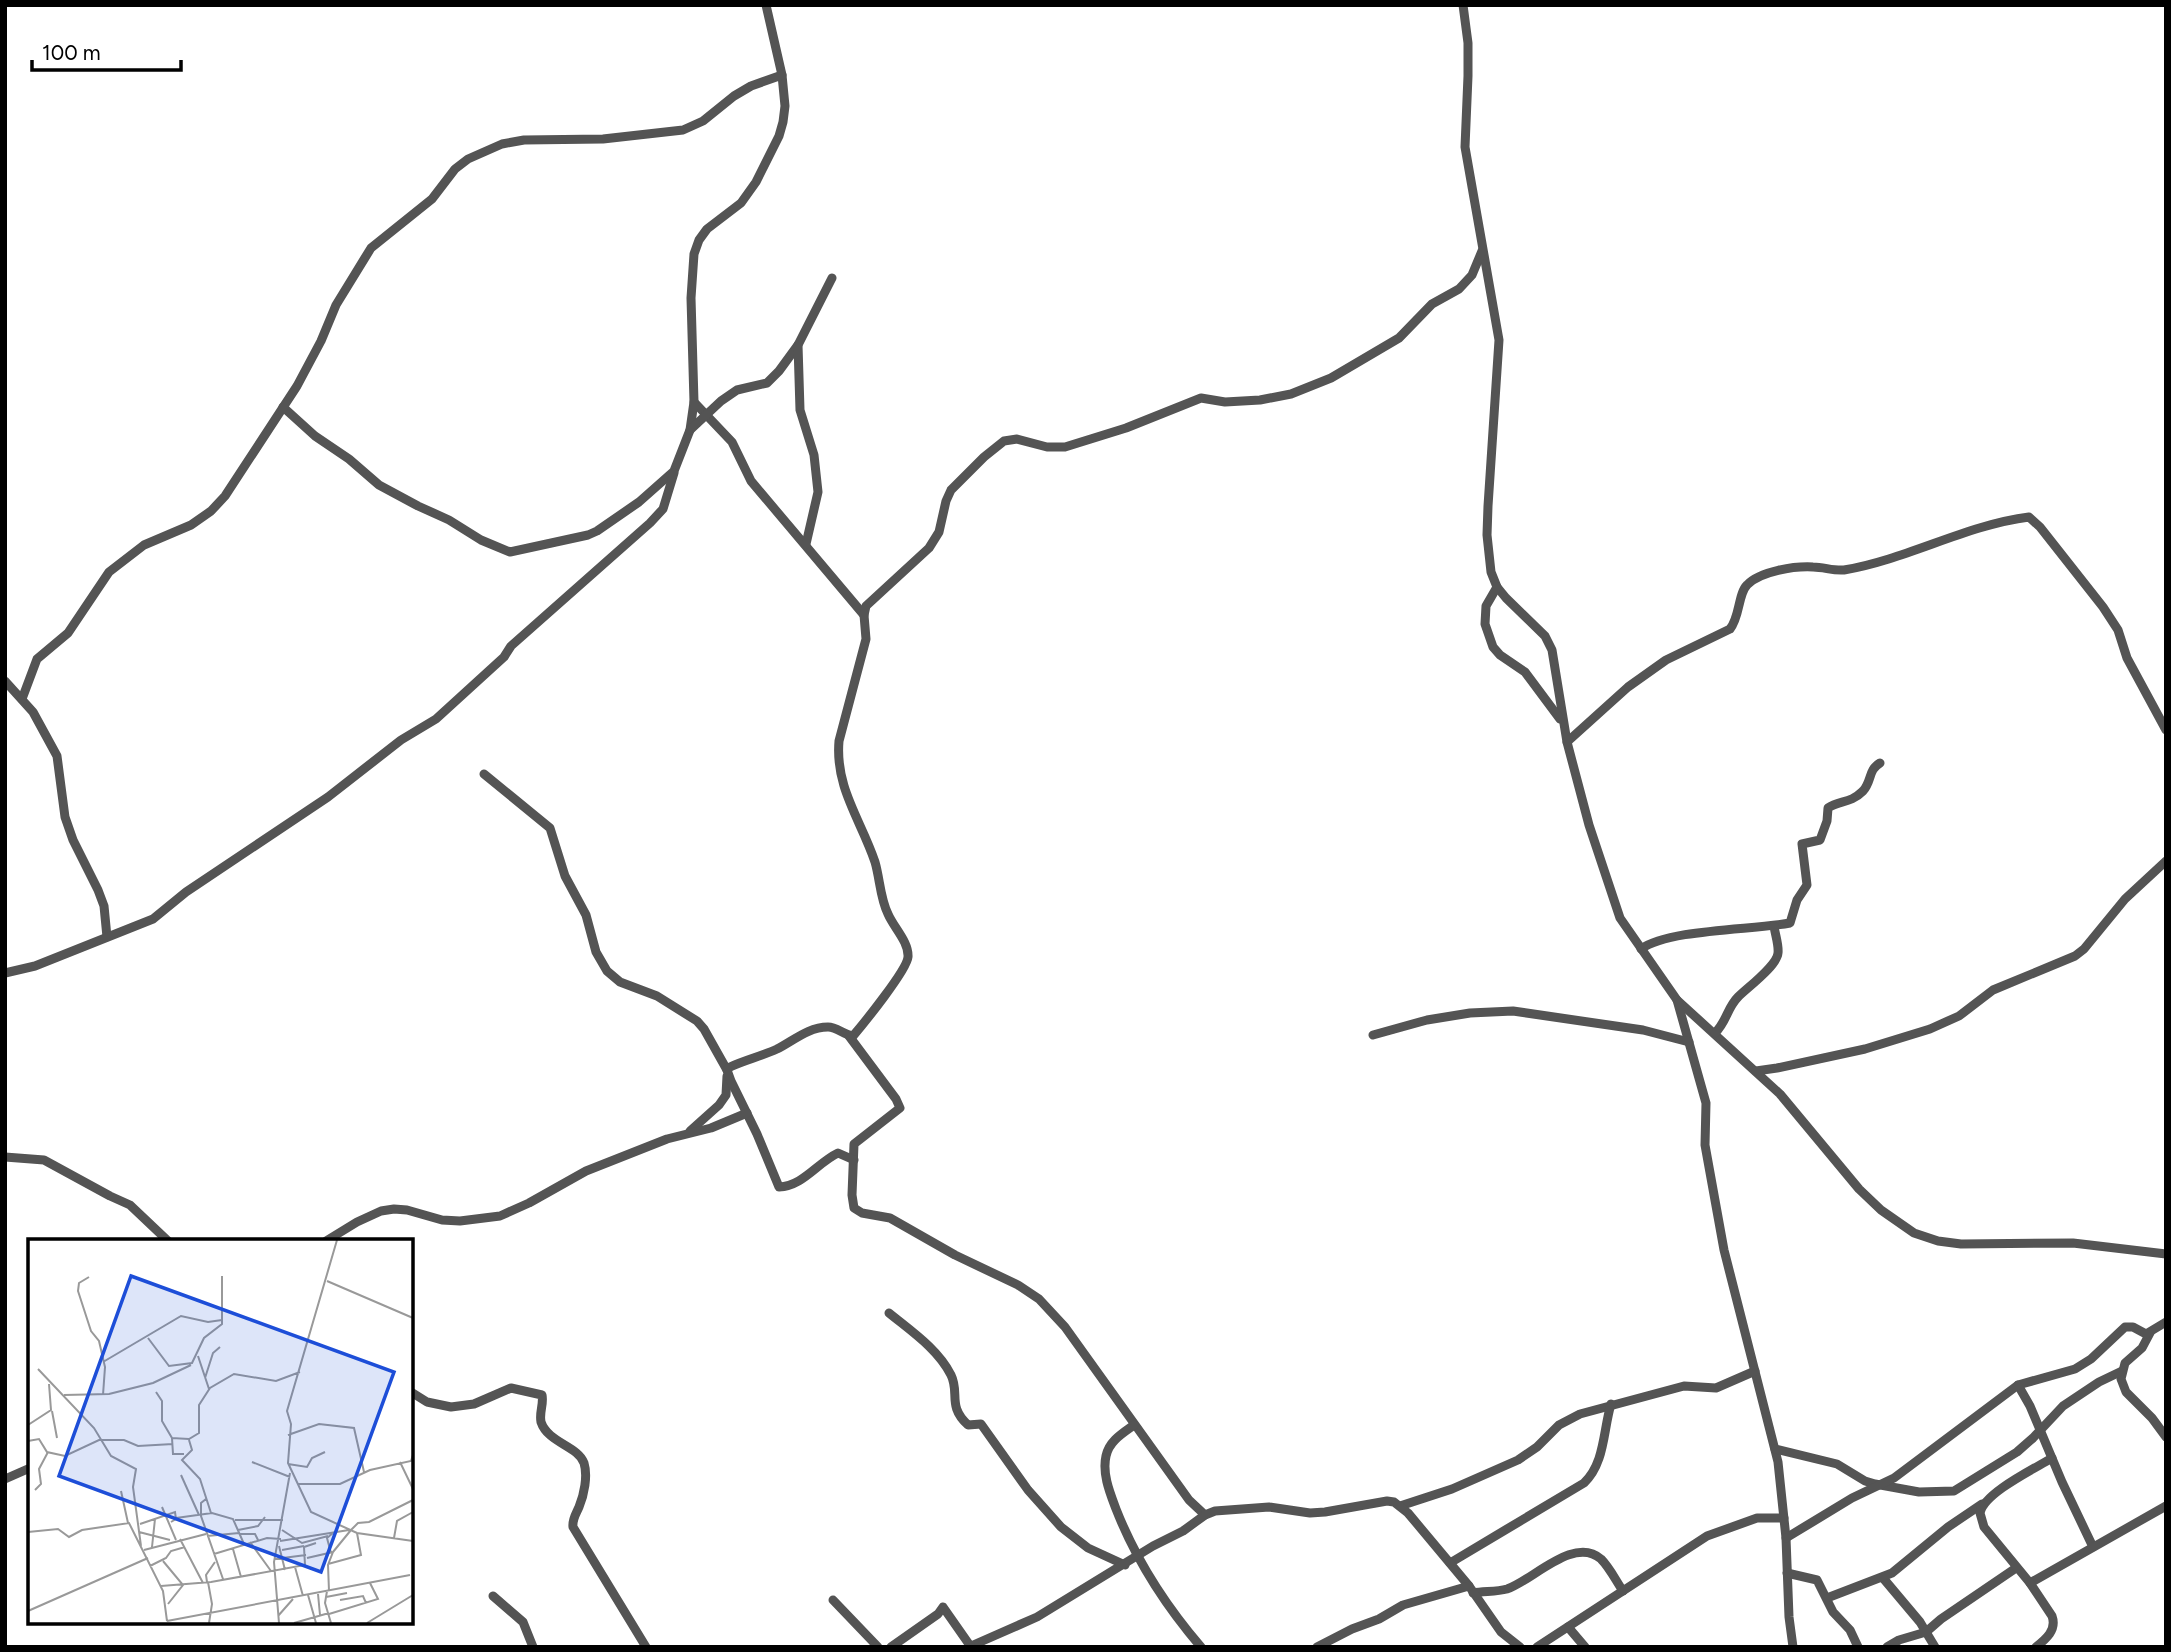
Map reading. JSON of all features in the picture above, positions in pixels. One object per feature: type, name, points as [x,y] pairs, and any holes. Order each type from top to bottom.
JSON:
[{"type":"street","points":[[5,973],[35,966],[153,919],[186,892],[328,797],[401,740],[436,719],[504,657],[511,646],[663,509],[674,471],[691,430],[694,402],[691,298],[694,254],[707,229],[741,202],[756,182],[783,122],[785,106],[782,75],[766,5]]},
{"type":"street","points":[[1463,5],[1468,43],[1465,147],[1499,340],[1487,535],[1491,572],[1497,587],[1545,636],[1552,650],[1562,723],[1589,825],[1620,918],[1677,1000],[1780,1094],[1859,1189],[1881,1210],[1914,1233],[1938,1241],[1961,1244],[2073,1243],[2166,1254]]},
{"type":"street","points":[[22,699],[37,659],[68,633],[109,572],[144,545],[191,525],[211,511],[225,496],[298,386],[336,305],[371,248],[432,199],[455,169],[468,159],[502,144],[524,140],[603,138],[683,130],[703,121],[751,86],[782,75]]},
{"type":"street","points":[[849,1036],[853,1036],[902,974],[908,960],[905,942],[883,903],[874,860],[841,779],[839,741],[866,639],[866,606],[929,548],[939,532],[951,490],[1004,441],[1017,439],[1047,447],[1065,447],[1126,428],[1201,398],[1225,402],[1260,400],[1291,394],[1321,382],[1399,338],[1432,304],[1459,289],[1469,279],[1483,250]]},
{"type":"street","points":[[691,430],[721,401],[737,390],[767,383],[779,371],[798,345],[832,278]]},
{"type":"street","points":[[798,345],[800,410],[814,455],[818,492],[806,544]]},
{"type":"street","points":[[694,402],[732,442],[751,481],[864,615]]},
{"type":"street","points":[[283,407],[315,436],[349,459],[379,485],[449,520],[481,540],[510,552],[588,535],[639,502],[674,471]]},
{"type":"street","points":[[1567,742],[1628,687],[1666,660],[1688,647],[1730,629],[1747,585],[1760,577],[1790,567],[1836,571],[1863,566],[1975,530],[2029,517],[2040,527],[2118,630],[2127,658],[2166,730]]},
{"type":"street","points":[[1497,587],[1486,606],[1485,624],[1493,647],[1525,672],[1562,723]]},
{"type":"street","points":[[5,681],[22,699],[47,735],[57,757],[65,817],[104,906],[107,937]]},
{"type":"street","points":[[1641,949],[1653,942],[1675,938],[1790,923],[1797,900],[1807,885],[1802,844],[1820,839],[1830,805],[1846,803],[1863,791],[1872,769],[1880,763]]},
{"type":"street","points":[[484,774],[550,828],[565,876],[586,915],[596,951],[607,971],[620,982],[657,996],[697,1021],[704,1029],[747,1113],[779,1187],[795,1182],[838,1153],[854,1160]]},
{"type":"street","points":[[1756,1071],[1777,1069],[1865,1049],[1947,1022],[1993,990],[2075,956],[2084,949],[2125,899],[2166,861]]},
{"type":"street","points":[[1715,1033],[1728,1018],[1735,1000],[1773,965],[1778,954],[1774,926]]},
{"type":"street","points":[[1677,1000],[1706,1103],[1705,1145],[1724,1250],[1775,1449],[1786,1538],[1793,1647]]},
{"type":"street","points":[[1373,1035],[1427,1020],[1470,1013],[1513,1011],[1643,1030],[1689,1042]]},
{"type":"street","points":[[1686,1031],[1693,1023],[1702,1021]]},
{"type":"street","points":[[687,1133],[719,1105],[726,1095],[727,1072],[730,1067],[779,1048],[810,1031],[834,1028],[849,1036],[900,1108],[856,1142],[853,1149],[852,1195],[857,1211],[890,1217],[985,1271],[1018,1285],[1039,1299],[1065,1327],[1189,1500],[1205,1515]]},
{"type":"street","points":[[329,1239],[357,1222],[381,1211],[394,1209],[442,1220],[460,1221],[500,1216],[586,1171],[747,1113]]},
{"type":"street","points":[[5,1157],[44,1160],[130,1205],[166,1239]]},
{"type":"street","points":[[889,1313],[938,1355],[952,1377],[953,1401],[960,1417],[968,1424],[981,1424],[1028,1490],[1061,1527],[1088,1548],[1125,1564]]},
{"type":"street","points":[[2166,1322],[2150,1333],[2142,1348],[2129,1359],[2121,1379],[2126,1392],[2152,1418],[2166,1437]]},
{"type":"street","points":[[1786,1538],[1894,1478],[2018,1385],[2075,1369],[2091,1359],[2125,1327],[2150,1333]]},
{"type":"street","points":[[1400,1506],[1452,1489],[1518,1460],[1537,1447],[1559,1424],[1580,1414],[1684,1386],[1716,1388],[1755,1371]]},
{"type":"street","points":[[1775,1449],[1837,1464],[1865,1481],[1878,1485],[1919,1492],[1954,1491],[2017,1452],[2063,1406],[2099,1382],[2122,1371]]},
{"type":"street","points":[[2018,1385],[2093,1547]]},
{"type":"street","points":[[413,1393],[427,1402],[451,1408],[474,1404],[511,1388],[542,1395],[540,1413],[544,1427],[562,1445],[578,1455],[585,1468],[582,1499],[572,1527],[611,1586],[646,1647]]},
{"type":"street","points":[[1450,1563],[1584,1483],[1599,1463],[1611,1404]]},
{"type":"street","points":[[1134,1425],[1115,1440],[1106,1455],[1105,1467],[1111,1493],[1137,1558],[1164,1600],[1201,1647]]},
{"type":"street","points":[[1826,1598],[1883,1578],[1902,1567],[1948,1527],[2052,1458]]},
{"type":"street","points":[[5,1479],[28,1469]]},
{"type":"street","points":[[891,1647],[938,1614],[943,1607],[971,1646],[1037,1617],[1215,1511],[1269,1507],[1310,1513],[1387,1502],[1400,1506],[1450,1563],[1501,1632],[1520,1647]]},
{"type":"street","points":[[1985,1503],[1981,1507],[1980,1520],[2030,1583],[2049,1610],[2053,1621],[2051,1632],[2036,1647]]},
{"type":"street","points":[[2030,1583],[2166,1506]]},
{"type":"street","points":[[1537,1647],[1707,1536],[1757,1518],[1784,1518]]},
{"type":"street","points":[[1317,1647],[1403,1605],[1471,1590],[1507,1589],[1566,1556],[1582,1552],[1601,1559],[1623,1591]]},
{"type":"street","points":[[1887,1647],[1899,1640],[1926,1632],[2016,1568]]},
{"type":"street","points":[[1787,1573],[1817,1580],[1858,1647]]},
{"type":"street","points":[[1883,1578],[1935,1647]]},
{"type":"street","points":[[493,1596],[523,1622],[533,1647]]},
{"type":"street","points":[[832,1600],[878,1647]]},
{"type":"street","points":[[1567,1627],[1585,1647]]}]
